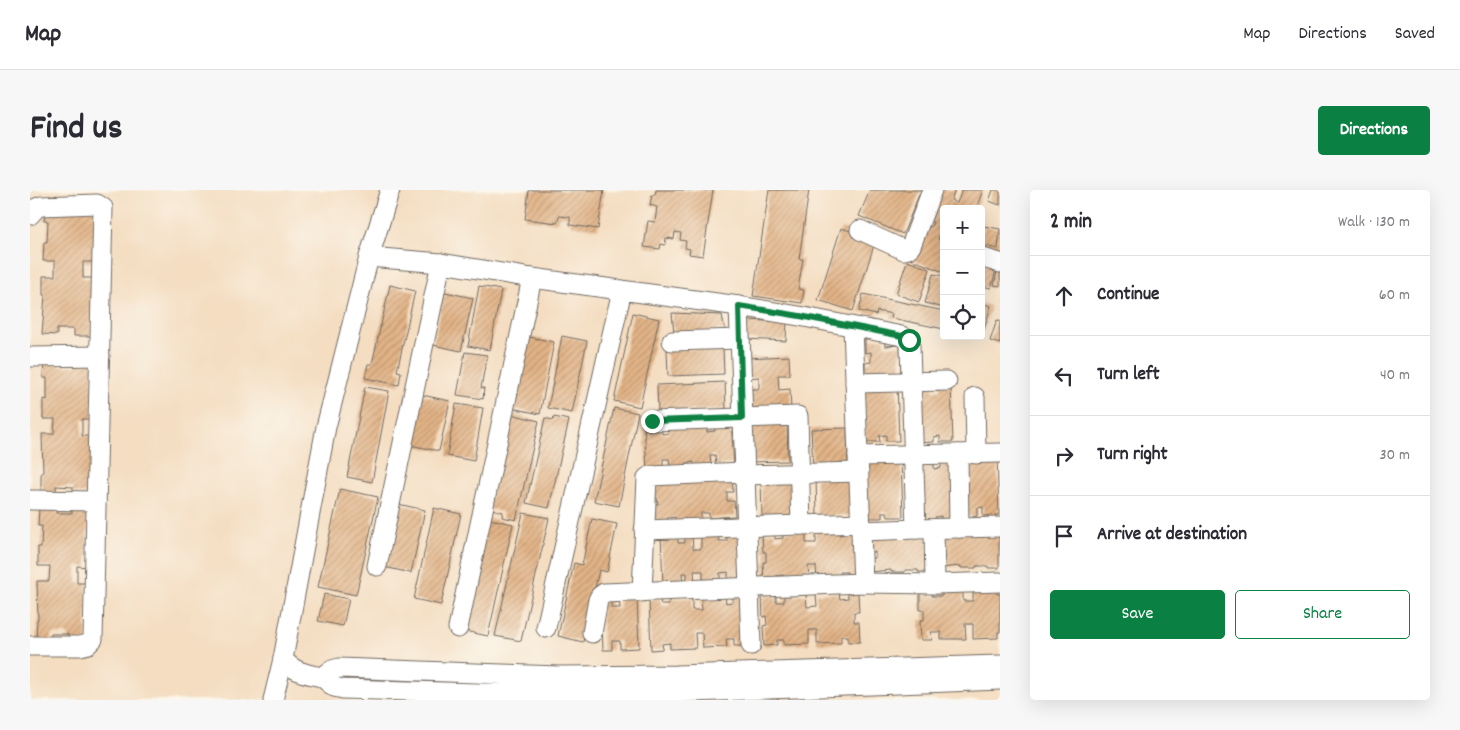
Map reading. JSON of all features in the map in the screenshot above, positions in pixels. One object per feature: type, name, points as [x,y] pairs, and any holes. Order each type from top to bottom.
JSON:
[{"type":"street","points":[[273,700],[283,660],[326,428],[369,257],[390,190]]},
{"type":"street","points":[[860,230],[904,250],[908,250],[932,190]]},
{"type":"street","points":[[30,215],[36,208],[45,205],[98,204],[103,208],[93,639],[91,643],[80,646],[30,646]]},
{"type":"street","points":[[369,257],[441,263],[532,278],[739,306],[902,336],[909,340],[914,455],[935,584]]},
{"type":"street","points":[[377,566],[441,263]]},
{"type":"street","points":[[458,628],[532,278]]},
{"type":"street","points":[[546,628],[622,290]]},
{"type":"street","points":[[739,306],[751,645]]},
{"type":"street","points":[[853,327],[863,583]]},
{"type":"street","points":[[672,341],[740,339]]},
{"type":"street","points":[[30,357],[100,356]]},
{"type":"street","points":[[856,383],[947,381]]},
{"type":"street","points":[[959,528],[975,397]]},
{"type":"street","points":[[652,421],[798,416],[802,525]]},
{"type":"street","points":[[642,592],[647,481],[650,476],[800,474],[914,455],[1000,453]]},
{"type":"street","points":[[30,500],[96,501]]},
{"type":"street","points":[[644,530],[802,525],[925,529],[1000,527]]},
{"type":"street","points":[[592,633],[600,596],[604,594],[863,583],[935,584],[1000,582]]},
{"type":"street","points":[[283,660],[299,672],[322,677],[330,685],[344,689],[477,693],[676,689],[1000,665]]},
{"type":"street","points":[[860,676],[1000,680]]},
{"type":"building","points":[[529,190],[604,190],[598,229],[570,225],[570,217],[559,216],[557,223],[525,219]]},
{"type":"building","points":[[656,190],[713,190],[703,256],[689,254],[690,249],[685,248],[686,241],[680,240],[681,233],[675,232],[674,239],[666,238],[665,245],[661,244],[660,249],[644,247],[648,221],[655,222],[657,207],[650,205],[652,195],[655,195]]},
{"type":"building","points":[[769,190],[809,190],[799,259],[803,259],[798,289],[804,290],[802,303],[753,296]]},
{"type":"building","points":[[870,190],[921,190],[903,234],[859,216]]},
{"type":"building","points":[[936,190],[955,190],[951,200],[957,203],[962,190],[983,190],[977,205],[940,205],[940,234],[938,239],[940,240],[940,270],[910,259],[923,224],[931,227],[933,222],[925,218]]},
{"type":"building","points":[[993,190],[1000,190],[1000,205],[989,201]]},
{"type":"building","points":[[94,205],[93,262],[83,262],[83,278],[93,278],[91,336],[74,336],[74,329],[57,329],[57,335],[42,334],[45,295],[43,295],[43,276],[55,276],[55,261],[43,261],[44,242],[47,242],[48,221],[44,221],[45,214]]},
{"type":"building","points":[[985,226],[1000,229],[998,249],[985,246]]},
{"type":"building","points":[[841,228],[876,239],[853,311],[818,300]]},
{"type":"building","points":[[907,261],[930,269],[919,302],[896,294]]},
{"type":"building","points":[[1000,263],[1000,286],[994,285]]},
{"type":"building","points":[[985,264],[997,267],[991,288],[985,287]]},
{"type":"building","points":[[933,274],[940,275],[940,307],[925,303]]},
{"type":"building","points":[[390,285],[415,291],[397,371],[401,372],[399,385],[365,378],[368,364],[372,364]]},
{"type":"building","points":[[479,286],[501,290],[490,350],[468,346]]},
{"type":"building","points":[[445,292],[473,298],[461,351],[433,345]]},
{"type":"building","points":[[863,294],[940,310],[940,328],[891,318],[892,314],[877,311],[876,315],[859,311]]},
{"type":"building","points":[[985,304],[991,306],[985,326]]},
{"type":"building","points":[[633,313],[659,319],[640,407],[614,401]]},
{"type":"building","points":[[672,313],[722,315],[725,330],[674,333]]},
{"type":"building","points":[[746,320],[787,322],[786,341],[745,339]]},
{"type":"building","points":[[997,320],[1000,321],[1000,344],[990,341]]},
{"type":"building","points":[[525,336],[554,342],[540,414],[511,408]]},
{"type":"building","points":[[562,336],[587,341],[572,413],[548,408]]},
{"type":"building","points":[[884,338],[885,346],[900,345],[901,374],[865,375],[865,363],[871,362],[871,352],[865,353],[865,339]]},
{"type":"building","points":[[723,348],[724,374],[668,376],[667,350]]},
{"type":"building","points":[[465,352],[487,355],[481,388],[484,388],[483,399],[457,395]]},
{"type":"building","points":[[789,356],[790,375],[778,375],[779,390],[790,389],[791,410],[749,412],[747,389],[759,389],[759,377],[747,378],[746,358]]},
{"type":"building","points":[[44,361],[61,366],[77,366],[77,362],[93,362],[92,419],[82,419],[82,436],[92,436],[91,494],[73,493],[73,487],[56,486],[56,493],[41,492],[41,473],[43,473],[42,434],[54,434],[55,419],[43,419],[43,399],[47,400],[47,378],[43,378]]},
{"type":"building","points":[[725,382],[726,409],[658,412],[657,385]]},
{"type":"building","points":[[897,384],[899,441],[886,441],[886,435],[879,436],[880,442],[866,442],[864,385]]},
{"type":"building","points":[[933,385],[933,391],[940,391],[940,385],[951,385],[953,442],[940,442],[940,436],[934,437],[934,442],[920,443],[918,386]]},
{"type":"building","points":[[365,387],[389,391],[372,482],[347,477]]},
{"type":"building","points":[[422,395],[450,401],[439,451],[410,445]]},
{"type":"building","points":[[456,404],[483,408],[474,461],[447,456]]},
{"type":"building","points":[[614,408],[638,413],[619,506],[594,501]]},
{"type":"building","points":[[511,414],[539,421],[516,520],[502,517],[503,512],[488,508]]},
{"type":"building","points":[[554,417],[569,420],[549,508],[526,503],[545,418],[553,420]]},
{"type":"building","points":[[731,421],[734,464],[716,465],[715,455],[710,455],[711,465],[694,466],[694,462],[686,463],[687,466],[670,467],[669,459],[663,459],[663,468],[647,469],[644,426],[662,425],[662,434],[669,433],[668,424],[707,422],[707,432],[715,431],[714,422]]},
{"type":"building","points":[[787,422],[788,461],[750,462],[748,423]]},
{"type":"building","points":[[847,428],[848,466],[813,467],[811,429]]},
{"type":"building","points":[[997,456],[999,515],[983,516],[983,507],[977,508],[977,516],[963,517],[961,457]]},
{"type":"building","points":[[901,457],[903,517],[888,517],[887,512],[882,512],[882,518],[867,518],[865,458]]},
{"type":"building","points":[[941,462],[956,462],[957,521],[941,522],[941,516],[935,517],[936,524],[921,524],[919,463],[934,463],[934,469],[941,468]]},
{"type":"building","points":[[732,475],[733,492],[727,492],[727,501],[734,501],[735,516],[709,518],[709,513],[701,513],[701,519],[675,521],[675,517],[667,518],[667,521],[652,522],[651,504],[658,504],[657,498],[651,498],[650,480]]},
{"type":"building","points":[[852,477],[853,515],[817,516],[816,479]]},
{"type":"building","points":[[797,478],[799,516],[762,517],[761,479]]},
{"type":"building","points":[[340,489],[378,497],[356,595],[318,587]]},
{"type":"building","points":[[398,504],[425,510],[411,573],[384,567]]},
{"type":"building","points":[[434,508],[461,514],[441,605],[414,599]]},
{"type":"building","points":[[39,509],[56,509],[56,513],[72,513],[72,509],[88,510],[87,567],[77,566],[77,583],[87,583],[86,641],[68,641],[68,634],[51,634],[51,640],[36,640],[38,620],[37,581],[49,581],[50,566],[38,566],[38,547],[41,547],[42,526],[38,526]]},
{"type":"building","points":[[523,513],[549,518],[521,641],[495,636]]},
{"type":"building","points":[[485,518],[513,524],[488,636],[460,630]]},
{"type":"building","points":[[592,519],[617,524],[607,572],[599,570],[583,642],[558,636],[574,563],[582,565]]},
{"type":"building","points":[[847,529],[857,529],[859,578],[848,578],[847,572],[840,572],[841,579],[817,580],[816,566],[808,566],[809,580],[784,581],[783,575],[776,576],[776,582],[764,582],[763,562],[766,562],[766,552],[763,552],[762,533],[775,532],[775,539],[783,538],[783,532],[806,531],[806,543],[816,543],[816,531],[839,530],[839,535],[847,534]]},
{"type":"building","points":[[726,532],[743,532],[745,581],[728,582],[728,572],[720,573],[720,582],[703,583],[703,571],[694,571],[695,583],[687,584],[687,573],[682,573],[683,584],[663,585],[661,535],[678,534],[678,543],[685,543],[684,534],[692,534],[693,549],[701,549],[701,533],[718,533],[719,541],[727,541]]},
{"type":"building","points":[[939,533],[999,533],[999,568],[976,566],[976,568],[961,568],[961,566],[939,568],[939,554],[945,554],[945,548],[939,548]]},
{"type":"building","points":[[869,537],[928,537],[928,572],[905,570],[905,572],[891,572],[891,570],[869,572],[869,558],[875,558],[875,552],[869,552]]},
{"type":"building","points":[[973,587],[997,587],[997,594],[1000,594],[1000,632],[998,632],[998,638],[973,639],[973,624],[965,624],[966,639],[941,639],[941,632],[931,632],[932,640],[921,640],[920,620],[924,620],[924,610],[920,610],[920,590],[932,590],[932,596],[942,596],[942,588],[963,588],[963,601],[973,601]]},
{"type":"building","points":[[839,593],[840,599],[848,598],[848,593],[858,593],[859,612],[854,612],[854,622],[859,622],[860,642],[848,642],[848,636],[841,636],[841,643],[817,644],[817,630],[809,630],[809,644],[784,645],[784,640],[777,640],[777,645],[764,646],[763,626],[767,625],[766,616],[763,617],[762,597],[776,596],[776,602],[784,602],[784,596],[806,595],[807,607],[817,606],[816,594]]},
{"type":"building","points":[[324,594],[349,599],[343,626],[318,621]]},
{"type":"building","points":[[725,596],[726,603],[733,602],[733,596],[744,596],[745,646],[734,646],[734,639],[726,639],[727,647],[703,648],[702,633],[695,633],[696,648],[670,649],[670,643],[662,644],[663,649],[651,650],[649,600],[660,599],[661,605],[669,605],[669,599],[692,598],[692,610],[702,610],[701,597]]},
{"type":"building","points":[[619,598],[637,598],[639,648],[620,649],[620,641],[612,641],[612,650],[603,650],[601,599],[611,599],[611,608],[620,608]]},
{"type":"route","points":[[652,421],[742,418],[739,306],[902,336],[909,340]]}]
